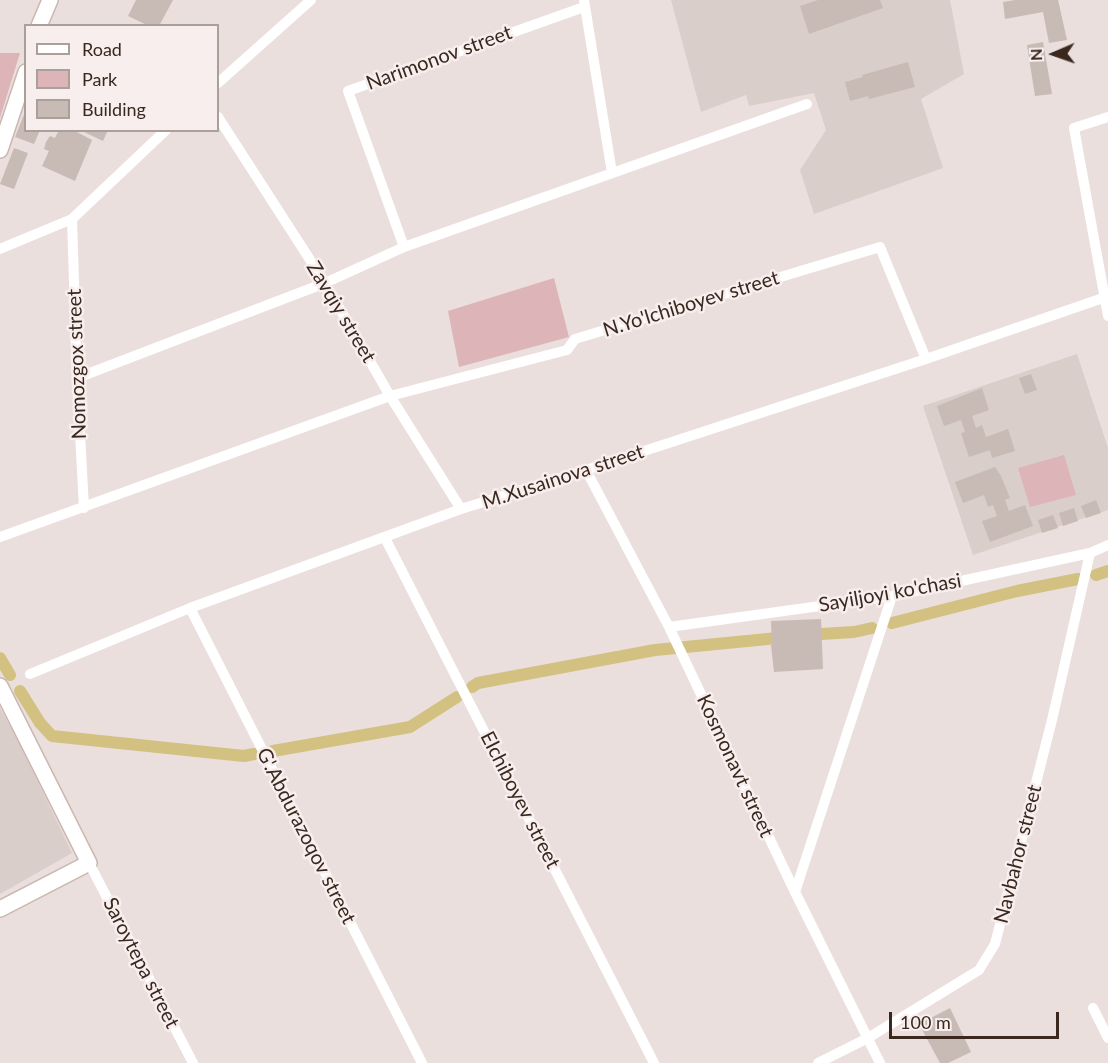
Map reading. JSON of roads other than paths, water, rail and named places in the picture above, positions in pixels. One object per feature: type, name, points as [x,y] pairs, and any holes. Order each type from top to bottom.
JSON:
[{"type":"main road","points":[[40,22],[41,0]]},
{"type":"main road","points":[[40,22],[50,0]]},
{"type":"main road","points":[[0,150],[24,78]]},
{"type":"main road","points":[[0,686],[89,863],[0,909]]},
{"type":"street","points":[[219,82],[311,0]]},
{"type":"street","name":"Narimonov street","points":[[404,247],[348,91],[584,3],[612,174]]},
{"type":"street","points":[[77,378],[325,283],[404,247],[807,104]]},
{"type":"street","points":[[1108,117],[1074,128],[1108,316]]},
{"type":"street","name":"Zavqiy street","points":[[219,119],[325,283],[390,396],[461,509]]},
{"type":"street","points":[[0,249],[72,219],[164,132]]},
{"type":"street","name":"Nomozgoх street","points":[[72,219],[84,508]]},
{"type":"street","name":"N.Yo'lchiboyev street","points":[[390,396],[567,350],[576,339],[880,247],[926,359]]},
{"type":"street","name":"M.Xusainova street","points":[[30,674],[190,608],[461,509],[926,359],[1104,298]]},
{"type":"street","points":[[0,537],[390,396]]},
{"type":"street","name":"Kosmonavt street","points":[[586,470],[669,627],[795,892],[880,1063]]},
{"type":"street","name":"Elchiboyev street","points":[[386,538],[654,1063]]},
{"type":"street","name":"Sayiljoyi ko'chasi","points":[[669,627],[892,596],[1090,553],[1108,545]]},
{"type":"street","name":"Navbahor street","points":[[818,1063],[868,1038],[980,970],[996,944],[1090,553]]},
{"type":"street","points":[[795,892],[892,596]]},
{"type":"street","name":"G'.Abdurazoqov street","points":[[190,608],[422,1063]]},
{"type":"street","name":"Saroytepa street","points":[[89,863],[193,1063]]},
{"type":"street","points":[[1093,1008],[1108,1038]]},
{"type":"waterway","points":[[1096,575],[1108,571]]},
{"type":"waterway","points":[[892,623],[1017,591],[1078,579]]},
{"type":"waterway","points":[[805,635],[854,632],[872,628]]},
{"type":"waterway","points":[[472,687],[478,683],[655,650],[788,637]]},
{"type":"waterway","points":[[0,658],[10,675]]},
{"type":"waterway","points":[[20,691],[40,723],[52,736],[244,756],[254,754]]},
{"type":"waterway","points":[[273,751],[410,727],[457,697]]}]
